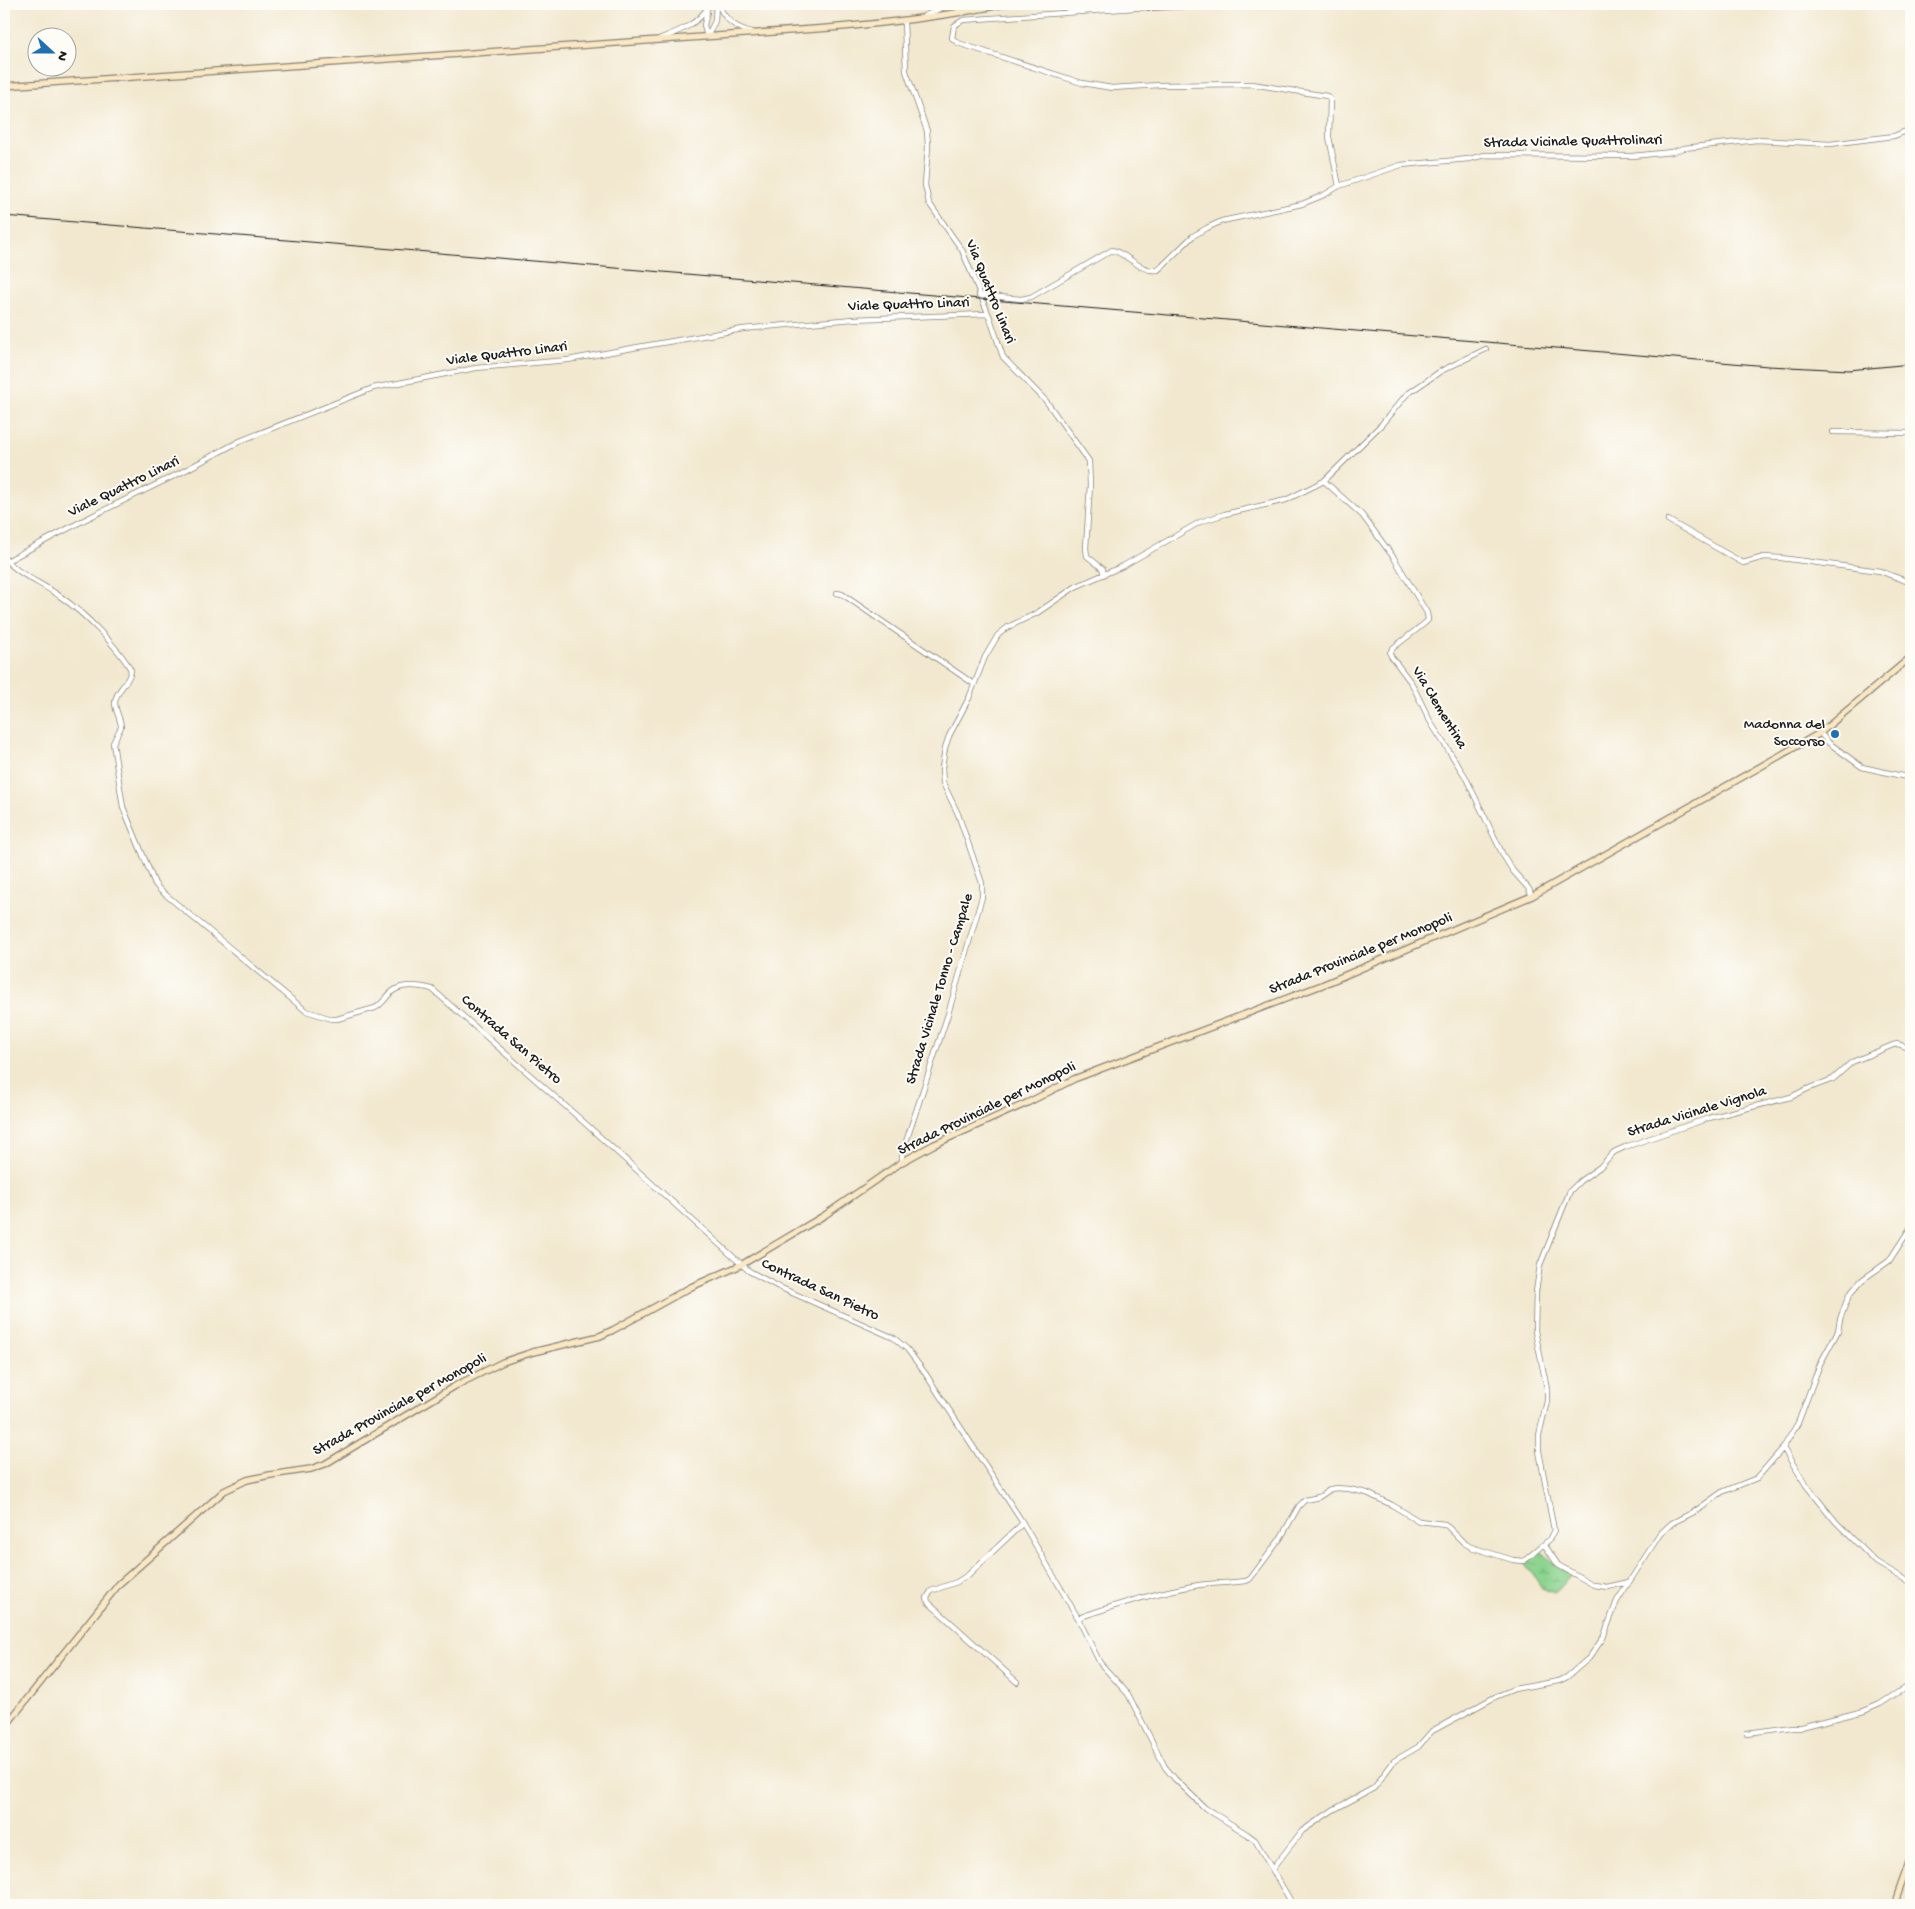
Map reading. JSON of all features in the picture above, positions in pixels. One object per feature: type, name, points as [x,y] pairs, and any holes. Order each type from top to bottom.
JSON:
[{"type":"street","points":[[717,4],[731,23],[739,28],[756,33]]},
{"type":"street","points":[[707,37],[715,21],[717,4]]},
{"type":"street","points":[[916,20],[950,4]]},
{"type":"street","points":[[958,4],[959,10],[963,13]]},
{"type":"street","points":[[963,13],[970,4]]},
{"type":"street","points":[[4,86],[707,37],[904,21],[963,13],[1003,4]]},
{"type":"street","points":[[1210,4],[1158,5],[963,20],[954,26],[952,38],[958,43],[1072,80],[1112,88],[1160,85],[1252,84],[1327,96],[1330,99],[1329,137],[1339,186]]},
{"type":"street","points":[[707,37],[704,25],[709,6]]},
{"type":"street","points":[[656,40],[684,29],[702,16],[709,6]]},
{"type":"street","name":"Via Quattro Linari","points":[[904,21],[906,72],[927,131],[926,197],[933,211],[962,250],[1003,357],[1046,401],[1089,461],[1090,485],[1086,548],[1087,556],[1103,569],[1104,573],[1102,576]]},
{"type":"street","name":"Strada Vicinale Quattrolinari","points":[[979,294],[1027,299],[1112,250],[1119,251],[1148,270],[1158,270],[1193,236],[1207,228],[1242,216],[1302,204],[1324,196],[1339,186],[1401,165],[1470,159],[1486,155],[1632,156],[1672,152],[1693,146],[1757,140],[1830,144],[1894,136],[1911,129]]},
{"type":"street","name":"Viale Quattro Linari","points":[[5,560],[180,474],[240,441],[373,388],[476,368],[568,360],[638,346],[743,329],[852,319],[987,314]]},
{"type":"street","name":"Strada Vicinale Tonno - Campale","points":[[902,1162],[902,1154],[948,1014],[982,898],[982,883],[973,856],[958,814],[943,782],[943,759],[947,741],[985,657],[1002,631],[1037,613],[1079,584],[1102,576],[1207,519],[1286,500],[1324,481],[1381,425],[1406,395],[1440,371],[1486,349]]},
{"type":"street","points":[[1833,432],[1911,433]]},
{"type":"street","name":"Via Clementina","points":[[1324,481],[1362,515],[1394,558],[1427,613],[1428,620],[1393,648],[1390,653],[1391,656],[1412,684],[1431,723],[1466,776],[1503,855],[1513,872],[1532,896]]},
{"type":"street","points":[[1668,520],[1743,563],[1764,557],[1781,558],[1880,571],[1911,583]]},
{"type":"street","name":"Contrada San Pietro","points":[[5,560],[24,576],[61,596],[72,605],[105,637],[131,670],[116,699],[115,704],[121,727],[113,743],[123,807],[155,884],[160,890],[277,988],[306,1011],[313,1014],[332,1020],[356,1014],[380,1005],[393,991],[399,988],[411,986],[424,987],[436,992],[739,1261],[741,1266],[779,1287],[894,1338],[907,1349],[925,1373],[1023,1523],[1078,1618],[1100,1663],[1128,1694],[1165,1767],[1206,1808],[1252,1837],[1273,1868],[1293,1905]]},
{"type":"street","points":[[837,593],[842,594],[974,684]]},
{"type":"street","name":"Strada Provinciale per Monopoli","points":[[4,1728],[119,1584],[224,1491],[247,1480],[311,1469],[326,1464],[455,1386],[503,1362],[533,1352],[600,1336],[691,1287],[741,1266],[825,1214],[902,1162],[979,1124],[1028,1103],[1074,1079],[1322,985],[1532,896],[1820,733],[1911,657]]},
{"type":"street","points":[[1820,733],[1862,767],[1911,778]]},
{"type":"street","name":"Strada Vicinale Vignola","points":[[1544,1544],[1549,1540],[1554,1530],[1538,1451],[1539,1435],[1547,1401],[1547,1389],[1535,1331],[1536,1292],[1540,1265],[1570,1190],[1600,1168],[1614,1152],[1635,1142],[1726,1113],[1791,1097],[1833,1080],[1852,1062],[1892,1045],[1898,1044],[1911,1049]]},
{"type":"street","points":[[1273,1868],[1302,1831],[1333,1810],[1374,1788],[1394,1761],[1418,1747],[1432,1731],[1494,1697],[1514,1689],[1559,1682],[1568,1677],[1589,1658],[1596,1649],[1629,1582],[1666,1528],[1694,1512],[1722,1492],[1757,1478],[1783,1448],[1798,1423],[1820,1364],[1838,1331],[1840,1319],[1849,1295],[1862,1280],[1889,1261],[1911,1227]]},
{"type":"street","points":[[1783,1448],[1806,1485],[1836,1522],[1876,1562],[1911,1583]]},
{"type":"street","points":[[1078,1618],[1132,1599],[1200,1585],[1246,1581],[1250,1579],[1280,1539],[1297,1510],[1304,1502],[1336,1488],[1359,1490],[1392,1505],[1419,1521],[1445,1524],[1464,1543],[1513,1560],[1524,1561],[1544,1544],[1558,1564],[1594,1585],[1607,1587],[1629,1582]]},
{"type":"street","points":[[1017,1682],[928,1602],[927,1598],[931,1591],[957,1582],[968,1575],[1023,1523]]},
{"type":"street","points":[[1747,1733],[1801,1727],[1864,1711],[1880,1704],[1911,1684]]},
{"type":"street","points":[[1894,1905],[1911,1857]]},
{"type":"green space","points":[[1537,1551],[1541,1551],[1563,1571],[1571,1575],[1554,1593],[1542,1588],[1525,1563]]},
{"type":"railway","points":[[4,216],[1768,366],[1849,370],[1911,364]]},
{"type":"place","name":"Madonna del Soccorso","points":[[1835,734]]}]
